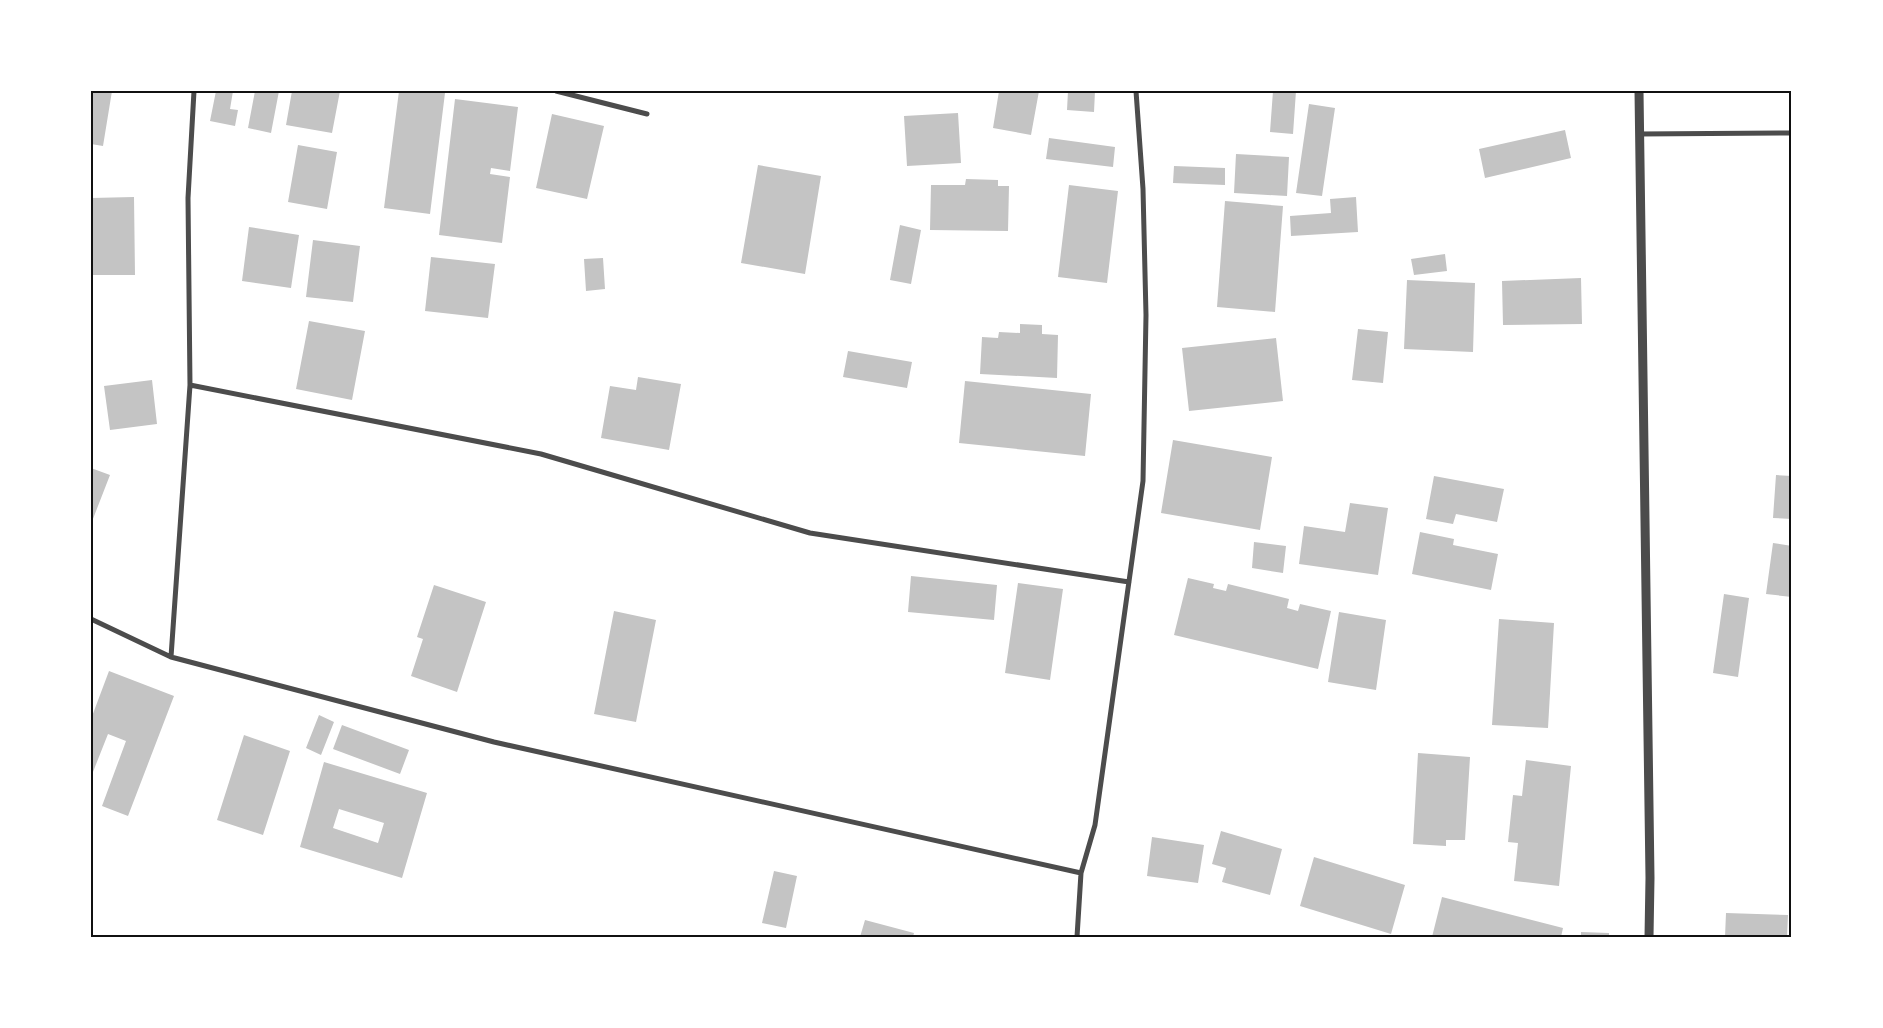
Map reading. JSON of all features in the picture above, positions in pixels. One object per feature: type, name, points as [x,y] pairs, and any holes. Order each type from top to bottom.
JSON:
[{"type":"street","points":[[171,657],[190,385],[188,198],[194,91]]},
{"type":"street","points":[[556,91],[647,114]]},
{"type":"street","points":[[1077,937],[1081,873],[1095,825],[1143,481],[1146,315],[1143,189],[1136,91]]},
{"type":"street","points":[[1638,91],[1650,937]]},
{"type":"street","points":[[1638,134],[1792,133]]},
{"type":"street","points":[[190,385],[541,454],[810,533],[1129,582]]},
{"type":"street","points":[[91,619],[171,657],[494,742],[1081,873]]},
{"type":"building","points":[[91,91],[112,91],[103,146],[91,144]]},
{"type":"building","points":[[216,91],[233,91],[230,109],[238,110],[235,126],[210,121]]},
{"type":"building","points":[[255,91],[279,91],[271,133],[248,128]]},
{"type":"building","points":[[292,91],[340,91],[332,133],[286,125]]},
{"type":"building","points":[[399,91],[445,93],[430,214],[384,208]]},
{"type":"building","points":[[999,91],[1039,91],[1031,135],[993,128]]},
{"type":"building","points":[[1068,91],[1095,91],[1094,112],[1067,110]]},
{"type":"building","points":[[1273,91],[1296,91],[1293,134],[1270,132]]},
{"type":"building","points":[[455,99],[518,107],[510,171],[491,168],[490,174],[510,177],[502,243],[439,235]]},
{"type":"building","points":[[1309,104],[1335,108],[1322,196],[1296,193]]},
{"type":"building","points":[[958,113],[961,163],[907,166],[904,116]]},
{"type":"building","points":[[552,114],[604,126],[587,199],[536,188]]},
{"type":"building","points":[[1565,130],[1571,158],[1485,178],[1479,149]]},
{"type":"building","points":[[1049,138],[1115,147],[1113,167],[1046,159]]},
{"type":"building","points":[[298,145],[337,152],[327,209],[288,202]]},
{"type":"building","points":[[1236,154],[1289,157],[1287,196],[1234,193]]},
{"type":"building","points":[[758,165],[821,176],[805,274],[741,263]]},
{"type":"building","points":[[1174,166],[1225,168],[1225,185],[1173,183]]},
{"type":"building","points":[[966,179],[998,180],[998,186],[1009,186],[1008,231],[930,230],[931,185],[965,185]]},
{"type":"building","points":[[1069,185],[1118,191],[1107,283],[1058,277]]},
{"type":"building","points":[[134,197],[135,275],[91,275],[91,198]]},
{"type":"building","points":[[1356,197],[1358,232],[1291,236],[1290,216],[1331,213],[1330,199]]},
{"type":"building","points":[[1225,201],[1283,206],[1275,312],[1217,307]]},
{"type":"building","points":[[900,225],[921,230],[911,284],[890,280]]},
{"type":"building","points":[[249,227],[299,235],[291,288],[242,281]]},
{"type":"building","points":[[313,240],[360,246],[353,302],[306,297]]},
{"type":"building","points":[[1445,254],[1447,271],[1414,275],[1411,259]]},
{"type":"building","points":[[431,257],[495,264],[488,318],[425,311]]},
{"type":"building","points":[[603,258],[605,289],[586,291],[584,259]]},
{"type":"building","points":[[1581,278],[1582,324],[1503,325],[1502,281]]},
{"type":"building","points":[[1407,280],[1475,283],[1473,352],[1404,349]]},
{"type":"building","points":[[309,321],[365,331],[352,400],[296,389]]},
{"type":"building","points":[[1020,324],[1042,325],[1042,334],[1058,335],[1057,378],[980,374],[982,337],[998,338],[999,332],[1020,333]]},
{"type":"building","points":[[1358,329],[1388,332],[1383,383],[1352,380]]},
{"type":"building","points":[[1276,338],[1283,401],[1189,411],[1182,348]]},
{"type":"building","points":[[848,351],[912,362],[907,388],[843,377]]},
{"type":"building","points":[[638,377],[681,384],[669,450],[601,438],[610,386],[636,390]]},
{"type":"building","points":[[152,380],[157,424],[110,430],[104,386]]},
{"type":"building","points":[[965,381],[1091,394],[1085,456],[959,443]]},
{"type":"building","points":[[1173,440],[1272,457],[1260,530],[1161,513]]},
{"type":"building","points":[[91,468],[110,475],[91,524]]},
{"type":"building","points":[[1776,475],[1792,476],[1792,519],[1773,518]]},
{"type":"building","points":[[1434,476],[1504,489],[1497,522],[1456,514],[1453,524],[1426,519]]},
{"type":"building","points":[[1350,503],[1388,508],[1378,575],[1299,564],[1304,526],[1345,532]]},
{"type":"building","points":[[1420,532],[1454,539],[1453,545],[1498,554],[1491,590],[1412,574]]},
{"type":"building","points":[[1254,542],[1286,546],[1283,573],[1252,568]]},
{"type":"building","points":[[1773,543],[1792,546],[1792,597],[1766,594]]},
{"type":"building","points":[[911,576],[997,585],[994,620],[908,612]]},
{"type":"building","points":[[1188,578],[1214,584],[1213,588],[1226,591],[1228,584],[1289,599],[1287,608],[1298,611],[1300,604],[1331,611],[1318,669],[1174,635]]},
{"type":"building","points":[[1018,583],[1063,589],[1050,680],[1005,673]]},
{"type":"building","points":[[434,585],[486,602],[457,692],[411,676],[423,639],[417,637]]},
{"type":"building","points":[[1724,594],[1749,598],[1738,677],[1713,673]]},
{"type":"building","points":[[614,611],[656,620],[636,722],[594,714]]},
{"type":"building","points":[[1339,612],[1386,620],[1376,690],[1328,682]]},
{"type":"building","points":[[1499,619],[1554,623],[1548,728],[1492,725]]},
{"type":"building","points":[[109,671],[174,696],[128,816],[102,806],[126,741],[108,734],[91,777],[91,719]]},
{"type":"building","points":[[319,715],[334,722],[321,755],[306,748]]},
{"type":"building","points":[[342,725],[409,750],[400,774],[333,749]]},
{"type":"building","points":[[244,735],[290,751],[263,835],[217,820]]},
{"type":"building","points":[[1418,753],[1470,757],[1465,840],[1446,840],[1446,846],[1413,844]]},
{"type":"building","points":[[1526,760],[1571,766],[1559,886],[1514,881],[1518,843],[1508,842],[1513,795],[1522,796]]},
{"type":"building","points":[[324,762],[427,793],[402,878],[300,847]],"holes":[[[339,809],[384,823],[378,843],[333,828]]]},
{"type":"building","points":[[1221,831],[1282,849],[1270,895],[1222,882],[1226,868],[1212,864]]},
{"type":"building","points":[[1152,837],[1204,845],[1198,883],[1147,876]]},
{"type":"building","points":[[1314,857],[1405,885],[1391,934],[1300,906]]},
{"type":"building","points":[[774,871],[797,876],[786,928],[762,923]]},
{"type":"building","points":[[1442,897],[1563,928],[1561,937],[1432,937]]},
{"type":"building","points":[[1726,913],[1788,915],[1787,937],[1725,937]]},
{"type":"building","points":[[865,920],[914,933],[913,937],[860,937]]},
{"type":"building","points":[[1581,932],[1609,933],[1609,937],[1581,937]]}]
